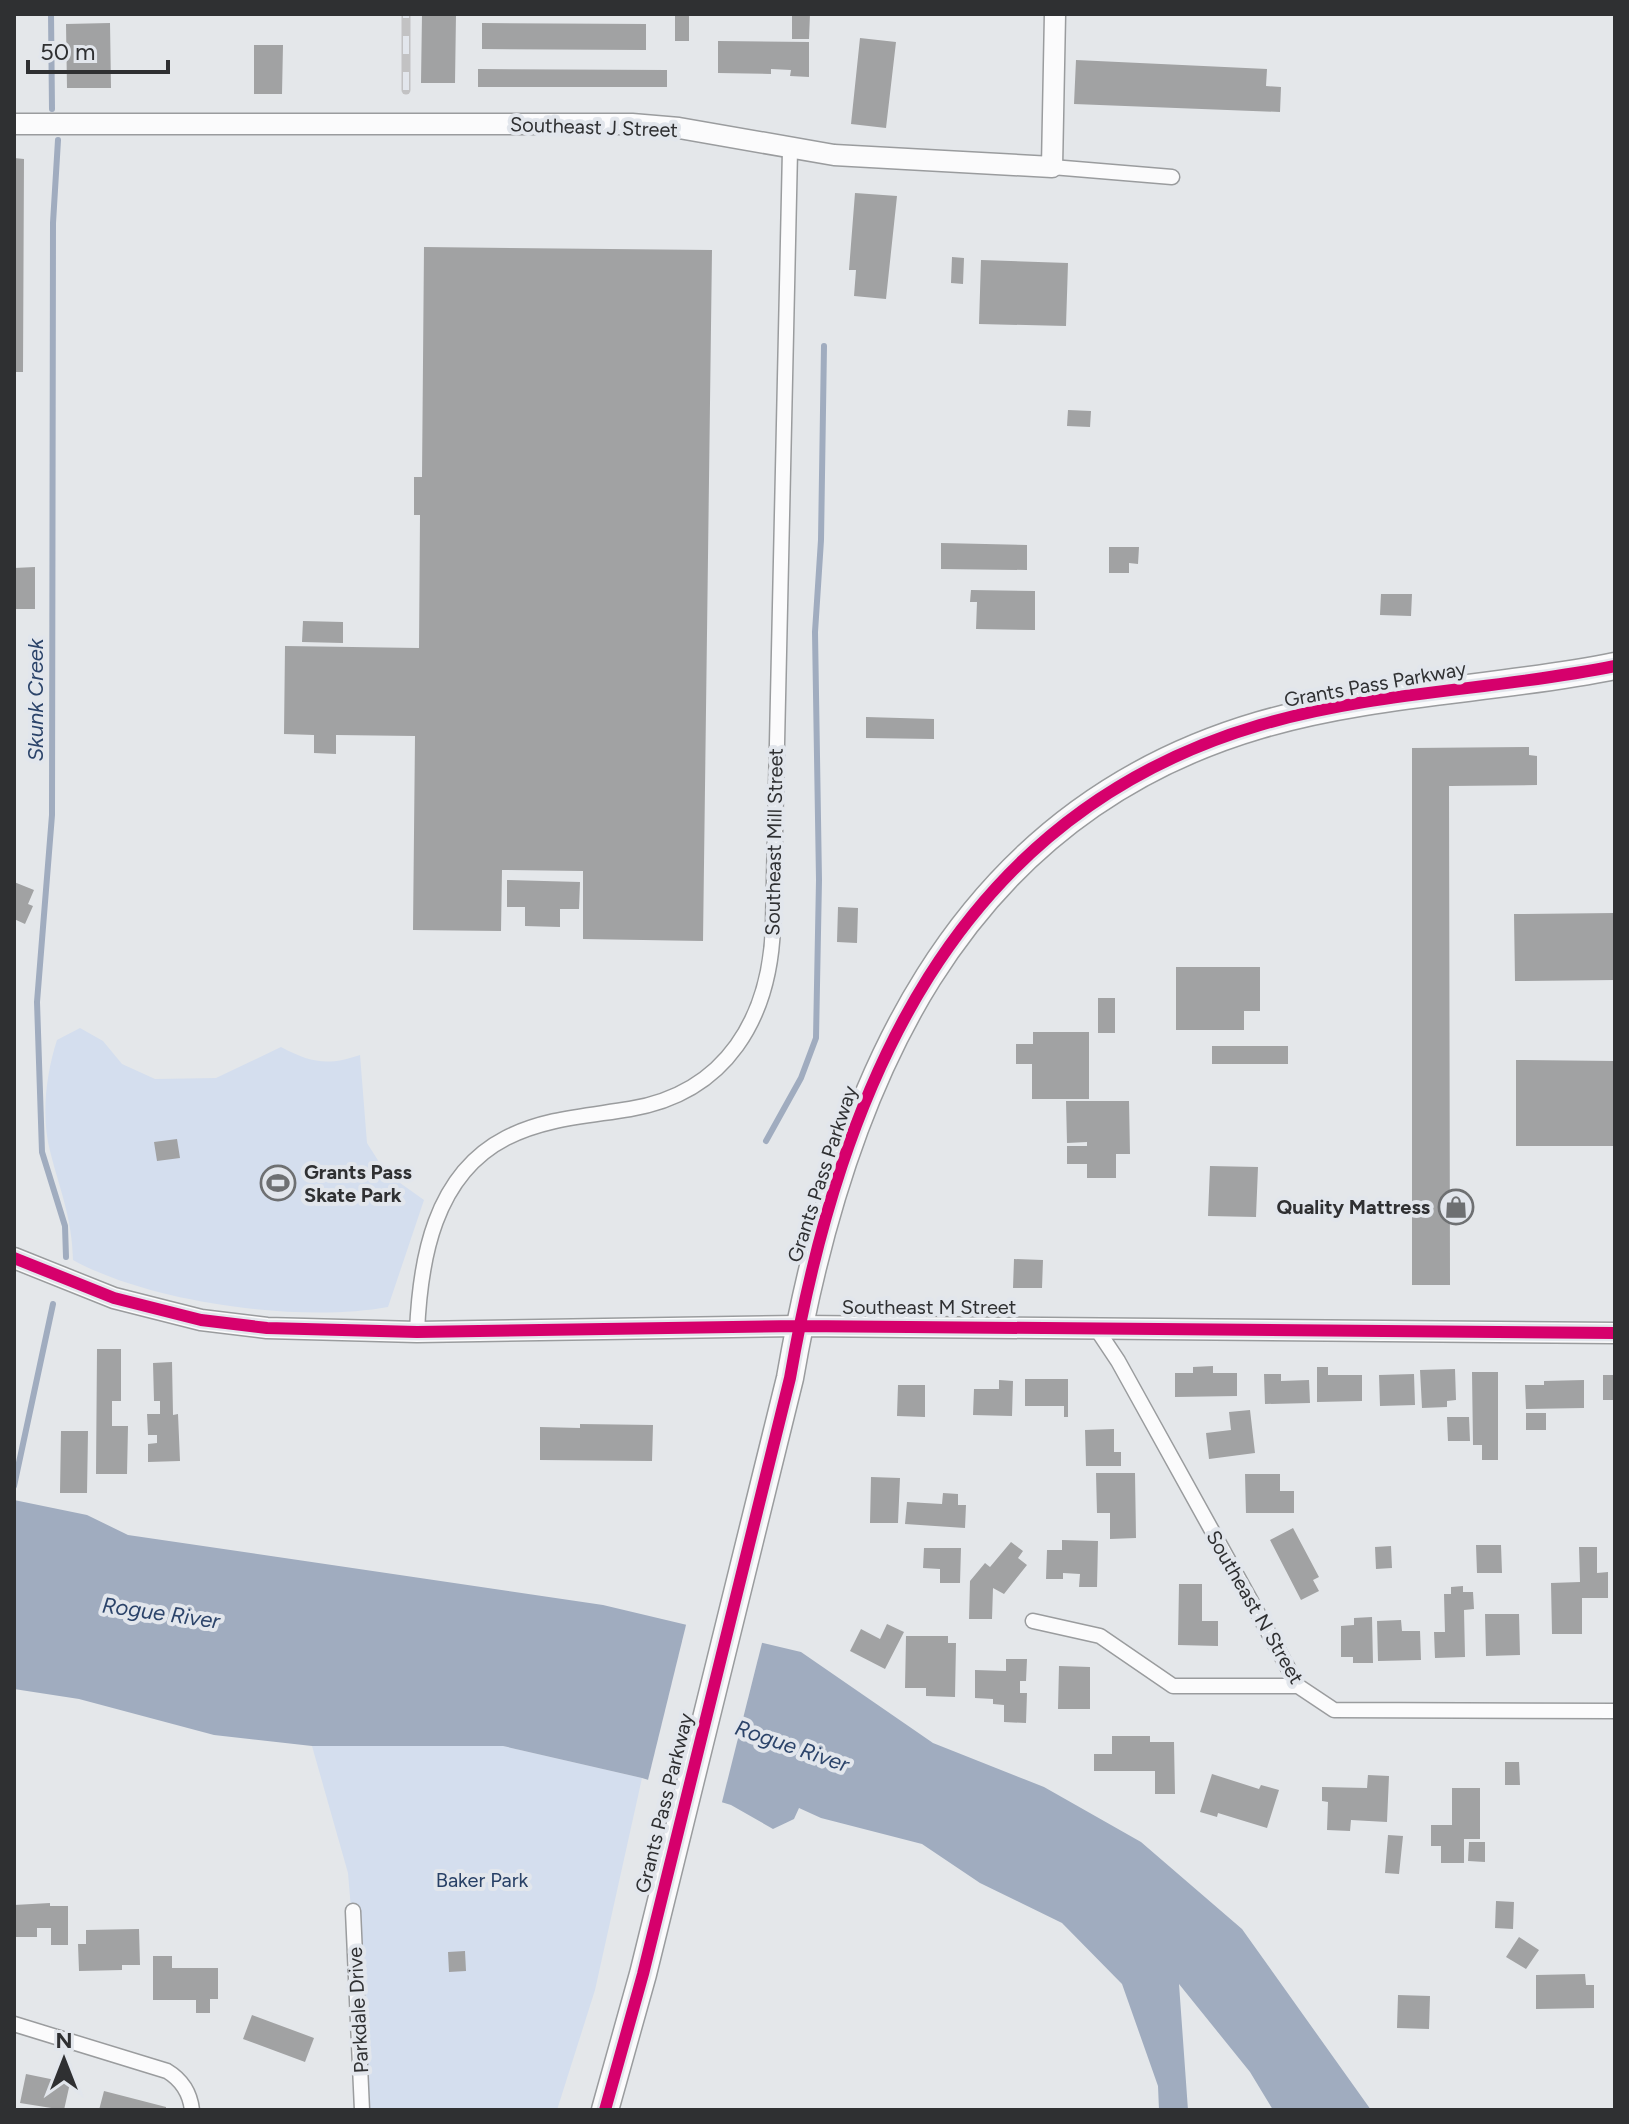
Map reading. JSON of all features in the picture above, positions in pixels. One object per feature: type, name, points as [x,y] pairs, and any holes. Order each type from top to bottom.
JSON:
[{"type":"highway","name":"Grants Pass Parkway","points":[[605,2110],[643,1974],[790,1378],[815,1255],[843,1162],[894,1034],[949,943],[1001,881],[1046,841],[1098,802],[1155,769],[1259,725],[1367,702],[1615,666]]},
{"type":"street","points":[[1052,167],[1055,14]]},
{"type":"street","name":"Southeast J Street","points":[[14,124],[632,124],[708,133],[790,150],[1172,177]]},
{"type":"street","name":"Southeast Mill Street","points":[[417,1332],[419,1285],[431,1230],[454,1187],[473,1163],[505,1138],[524,1130],[569,1117],[633,1108],[686,1088],[708,1074],[741,1043],[752,1025],[768,984],[772,960],[790,150]]},
{"type":"street","name":"Southeast M Street","points":[[14,1258],[114,1298],[216,1323],[267,1328],[417,1332],[799,1326],[1098,1331],[1615,1333]]},
{"type":"street","name":"Southeast N Street","points":[[1098,1331],[1118,1361],[1298,1686],[1334,1710],[1615,1711]]},
{"type":"street","points":[[1033,1621],[1100,1636],[1173,1686],[1298,1686]]},
{"type":"street","name":"Parkdale Drive","points":[[353,1911],[362,2110]]},
{"type":"street","points":[[14,2024],[167,2071],[178,2078],[186,2090],[192,2110]]},
{"type":"green space","name":"Grants Pass Skate Park","points":[[80,1028],[103,1041],[122,1064],[155,1079],[216,1078],[281,1047],[302,1057],[329,1062],[360,1055],[367,1143],[386,1173],[424,1200],[388,1307],[313,1312],[227,1306],[143,1288],[73,1260],[68,1217],[47,1138],[45,1109],[57,1040]]},
{"type":"green space","name":"Baker Park","points":[[312,1746],[503,1746],[642,1778],[595,1990],[557,2110],[358,2110],[359,2004],[348,1873]]},
{"type":"water","name":"Rogue River","points":[[14,1500],[87,1515],[128,1535],[603,1605],[801,1652],[933,1743],[1044,1787],[1141,1842],[1242,1929],[1371,2110],[1273,2110],[1250,2072],[1179,1984],[1188,2110],[1159,2110],[1158,2086],[1122,1984],[1062,1923],[980,1883],[922,1844],[821,1818],[799,1808],[794,1819],[773,1829],[731,1805],[642,1778],[503,1746],[312,1746],[214,1735],[79,1699],[14,1689]]},
{"type":"pier","points":[[687,1621],[763,1639],[721,1806],[647,1784]]},
{"type":"building","points":[[422,14],[456,14],[455,83],[421,83]]},
{"type":"building","points":[[675,14],[689,14],[689,41],[675,41]]},
{"type":"building","points":[[792,14],[810,14],[809,39],[792,39]]},
{"type":"building","points":[[110,23],[111,88],[67,88],[66,24]]},
{"type":"building","points":[[482,23],[646,24],[646,50],[482,49]]},
{"type":"building","points":[[860,38],[896,42],[886,128],[851,124]]},
{"type":"building","points":[[718,41],[809,42],[809,77],[790,76],[791,70],[771,69],[771,74],[718,73]]},
{"type":"building","points":[[254,45],[283,45],[282,94],[254,94]]},
{"type":"building","points":[[1076,60],[1267,69],[1266,86],[1281,87],[1280,112],[1074,104]]},
{"type":"building","points":[[478,69],[667,70],[667,87],[478,87]]},
{"type":"building","points":[[14,158],[24,159],[23,372],[14,372]]},
{"type":"building","points":[[855,193],[897,196],[886,299],[854,296],[856,270],[849,270]]},
{"type":"building","points":[[424,247],[712,250],[703,941],[583,939],[583,871],[502,870],[501,931],[413,930],[415,736],[336,735],[336,754],[314,753],[314,735],[284,734],[285,646],[419,648],[420,515],[414,515],[414,477],[422,477]]},
{"type":"building","points":[[952,257],[964,258],[963,284],[951,283]]},
{"type":"building","points":[[981,260],[1068,263],[1066,326],[979,324]]},
{"type":"building","points":[[1068,410],[1091,411],[1090,427],[1067,426]]},
{"type":"building","points":[[941,543],[1027,545],[1027,570],[941,569]]},
{"type":"building","points":[[1109,547],[1139,547],[1138,564],[1129,563],[1129,573],[1109,573]]},
{"type":"building","points":[[35,567],[35,609],[14,609],[14,568]]},
{"type":"building","points":[[971,590],[1035,591],[1035,630],[976,629],[977,602],[970,602]]},
{"type":"building","points":[[1381,594],[1412,594],[1411,616],[1380,615]]},
{"type":"building","points":[[303,621],[343,622],[343,643],[302,642]]},
{"type":"building","points":[[866,717],[934,719],[934,739],[866,738]]},
{"type":"building","points":[[1529,747],[1529,755],[1537,756],[1537,785],[1449,786],[1450,1285],[1412,1285],[1412,748]]},
{"type":"building","points":[[507,880],[580,882],[579,909],[560,909],[560,927],[525,926],[525,907],[507,907]]},
{"type":"building","points":[[14,882],[34,890],[28,904],[33,906],[25,924],[14,919]]},
{"type":"building","points":[[838,907],[858,908],[857,943],[837,942]]},
{"type":"building","points":[[1615,913],[1615,980],[1515,981],[1514,914]]},
{"type":"building","points":[[1176,967],[1260,967],[1260,1011],[1244,1011],[1244,1030],[1176,1030]]},
{"type":"building","points":[[1098,998],[1115,998],[1115,1033],[1098,1033]]},
{"type":"building","points":[[1033,1032],[1089,1032],[1089,1099],[1032,1099],[1032,1064],[1016,1064],[1016,1044],[1033,1044]]},
{"type":"building","points":[[1212,1046],[1288,1046],[1288,1064],[1212,1064]]},
{"type":"building","points":[[1516,1060],[1615,1061],[1615,1146],[1516,1146]]},
{"type":"building","points":[[1066,1101],[1129,1101],[1130,1154],[1116,1154],[1116,1178],[1087,1178],[1087,1164],[1067,1164],[1067,1146],[1087,1146],[1087,1142],[1067,1143]]},
{"type":"building","points":[[177,1139],[180,1158],[157,1161],[154,1142]]},
{"type":"building","points":[[1210,1166],[1258,1167],[1256,1217],[1208,1216]]},
{"type":"building","points":[[1014,1259],[1043,1260],[1042,1288],[1013,1288]]},
{"type":"building","points":[[97,1349],[121,1349],[121,1401],[112,1401],[112,1426],[128,1426],[127,1474],[96,1474]]},
{"type":"building","points":[[172,1362],[173,1415],[178,1414],[180,1461],[148,1462],[148,1444],[157,1443],[157,1435],[148,1435],[147,1414],[160,1414],[160,1401],[154,1401],[153,1363]]},
{"type":"building","points":[[1213,1366],[1213,1373],[1237,1373],[1237,1396],[1175,1397],[1175,1373],[1193,1373],[1193,1367]]},
{"type":"building","points":[[1317,1367],[1328,1367],[1328,1375],[1362,1375],[1362,1401],[1317,1402]]},
{"type":"building","points":[[1455,1369],[1456,1400],[1447,1401],[1447,1407],[1422,1408],[1420,1370]]},
{"type":"building","points":[[1472,1372],[1498,1372],[1498,1460],[1482,1460],[1482,1445],[1473,1445]]},
{"type":"building","points":[[1264,1374],[1281,1374],[1281,1381],[1309,1380],[1310,1403],[1265,1404]]},
{"type":"building","points":[[1414,1374],[1415,1405],[1380,1406],[1379,1375]]},
{"type":"building","points":[[1603,1375],[1615,1375],[1615,1400],[1603,1400]]},
{"type":"building","points":[[1025,1379],[1068,1379],[1068,1417],[1064,1417],[1064,1406],[1025,1406]]},
{"type":"building","points":[[999,1380],[1013,1381],[1012,1416],[973,1415],[974,1389],[999,1389]]},
{"type":"building","points":[[1584,1380],[1584,1408],[1526,1409],[1525,1385]]},
{"type":"building","points":[[898,1385],[925,1385],[925,1417],[897,1416]]},
{"type":"building","points":[[1250,1410],[1255,1453],[1209,1459],[1206,1433],[1231,1430],[1229,1412]]},
{"type":"building","points":[[1526,1413],[1546,1413],[1546,1430],[1526,1430]]},
{"type":"building","points":[[1447,1417],[1469,1417],[1470,1441],[1448,1441]]},
{"type":"building","points":[[580,1424],[653,1425],[652,1461],[540,1460],[540,1427],[580,1428]]},
{"type":"building","points":[[1114,1429],[1114,1452],[1121,1452],[1121,1466],[1086,1466],[1085,1430]]},
{"type":"building","points":[[61,1431],[88,1431],[87,1493],[60,1493]]},
{"type":"building","points":[[1096,1473],[1135,1473],[1136,1538],[1110,1539],[1110,1513],[1097,1513]]},
{"type":"building","points":[[1245,1474],[1280,1474],[1280,1491],[1294,1491],[1294,1513],[1246,1513]]},
{"type":"building","points":[[871,1477],[900,1478],[898,1523],[870,1523]]},
{"type":"building","points":[[943,1493],[958,1494],[958,1505],[966,1505],[965,1528],[905,1524],[907,1502],[942,1504]]},
{"type":"building","points":[[1293,1528],[1319,1577],[1313,1580],[1319,1591],[1301,1600],[1270,1540]]},
{"type":"building","points":[[1062,1540],[1098,1541],[1097,1587],[1079,1587],[1080,1574],[1063,1573],[1063,1579],[1046,1579],[1047,1550],[1062,1550]]},
{"type":"building","points":[[1011,1542],[1023,1551],[1018,1558],[1027,1565],[1004,1594],[993,1588],[992,1619],[969,1619],[970,1581],[985,1563],[990,1567]]},
{"type":"building","points":[[1476,1545],[1501,1545],[1502,1573],[1477,1573]]},
{"type":"building","points":[[1391,1546],[1392,1568],[1376,1569],[1375,1547]]},
{"type":"building","points":[[1579,1547],[1597,1547],[1597,1573],[1608,1572],[1608,1598],[1582,1598],[1582,1634],[1552,1634],[1551,1583],[1580,1582]]},
{"type":"building","points":[[924,1548],[961,1548],[960,1583],[940,1583],[940,1569],[923,1568]]},
{"type":"building","points":[[1179,1584],[1202,1584],[1202,1621],[1218,1621],[1218,1646],[1178,1645]]},
{"type":"building","points":[[1463,1586],[1463,1592],[1473,1592],[1474,1609],[1464,1610],[1465,1657],[1435,1658],[1434,1632],[1445,1632],[1444,1594],[1451,1594],[1451,1587]]},
{"type":"building","points":[[1485,1614],[1519,1614],[1520,1655],[1486,1656]]},
{"type":"building","points":[[1372,1617],[1373,1663],[1353,1663],[1353,1657],[1341,1657],[1341,1626],[1354,1625],[1354,1618]]},
{"type":"building","points":[[1401,1620],[1402,1631],[1420,1631],[1421,1660],[1378,1661],[1377,1621]]},
{"type":"building","points":[[887,1624],[904,1632],[885,1669],[850,1651],[861,1629],[880,1639]]},
{"type":"building","points":[[906,1636],[948,1636],[948,1643],[956,1643],[955,1697],[926,1696],[926,1688],[905,1688]]},
{"type":"building","points":[[1006,1659],[1027,1659],[1026,1681],[1020,1681],[1020,1693],[1027,1693],[1026,1723],[1004,1722],[1004,1705],[993,1704],[993,1699],[975,1698],[975,1670],[1006,1671]]},
{"type":"building","points":[[1059,1666],[1090,1667],[1090,1709],[1058,1709]]},
{"type":"building","points":[[1112,1736],[1150,1736],[1150,1742],[1174,1742],[1175,1794],[1155,1794],[1155,1771],[1094,1771],[1094,1754],[1112,1754]]},
{"type":"building","points":[[1505,1762],[1519,1762],[1520,1785],[1505,1785]]},
{"type":"building","points":[[1212,1774],[1259,1789],[1261,1785],[1279,1790],[1267,1828],[1218,1813],[1217,1817],[1200,1812]]},
{"type":"building","points":[[1368,1775],[1389,1776],[1387,1822],[1351,1820],[1350,1831],[1327,1830],[1328,1802],[1322,1801],[1322,1787],[1367,1788]]},
{"type":"building","points":[[1452,1788],[1480,1788],[1480,1839],[1464,1839],[1464,1863],[1441,1863],[1441,1846],[1431,1846],[1431,1825],[1452,1825]]},
{"type":"building","points":[[1388,1835],[1403,1836],[1399,1874],[1385,1873]]},
{"type":"building","points":[[1469,1842],[1485,1842],[1485,1862],[1468,1861]]},
{"type":"building","points":[[1496,1901],[1514,1902],[1513,1929],[1495,1928]]},
{"type":"building","points":[[50,1903],[50,1906],[68,1906],[68,1945],[51,1945],[51,1928],[37,1928],[37,1937],[14,1937],[14,1905]]},
{"type":"building","points":[[139,1929],[140,1965],[122,1965],[122,1970],[79,1971],[78,1944],[86,1944],[86,1930]]},
{"type":"building","points":[[1519,1937],[1539,1950],[1526,1969],[1506,1957]]},
{"type":"building","points":[[465,1951],[466,1971],[449,1972],[448,1952]]},
{"type":"building","points":[[153,1956],[172,1956],[172,1968],[218,1968],[218,1999],[210,1999],[210,2013],[196,2013],[196,2000],[153,2000]]},
{"type":"building","points":[[1585,1974],[1586,1985],[1594,1985],[1594,2008],[1536,2009],[1536,1975]]},
{"type":"building","points":[[1398,1995],[1430,1996],[1429,2029],[1397,2028]]},
{"type":"building","points":[[252,2015],[314,2038],[305,2062],[243,2039]]},
{"type":"building","points":[[26,2074],[70,2083],[64,2110],[20,2103]]},
{"type":"building","points":[[104,2091],[166,2107],[166,2110],[99,2110]]},
{"type":"waterway","name":"Skunk Creek","points":[[51,14],[52,109]]},
{"type":"waterway","name":"Skunk Creek","points":[[58,140],[53,223],[52,815],[37,1002],[42,1152],[65,1226],[66,1257]]},
{"type":"waterway","points":[[766,1141],[801,1078],[816,1038],[819,880],[815,632],[821,540],[824,346]]},
{"type":"waterway","name":"Skunk Creek","points":[[14,1486],[53,1304]]},
{"type":"railway","points":[[406,14],[406,90]]},
{"type":"cycle path","points":[[605,2110],[643,1974],[790,1378],[812,1271],[841,1167],[880,1068],[929,977],[990,895],[1064,824],[1154,767],[1260,725],[1304,714],[1615,666]]},
{"type":"cycle path","points":[[14,1258],[114,1298],[201,1320],[267,1328],[417,1332],[799,1326],[1615,1333]]},
{"type":"place","name":"Grants Pass Skate Park","points":[[278,1183]]},
{"type":"place","name":"Quality Mattress","points":[[1456,1207]]}]
